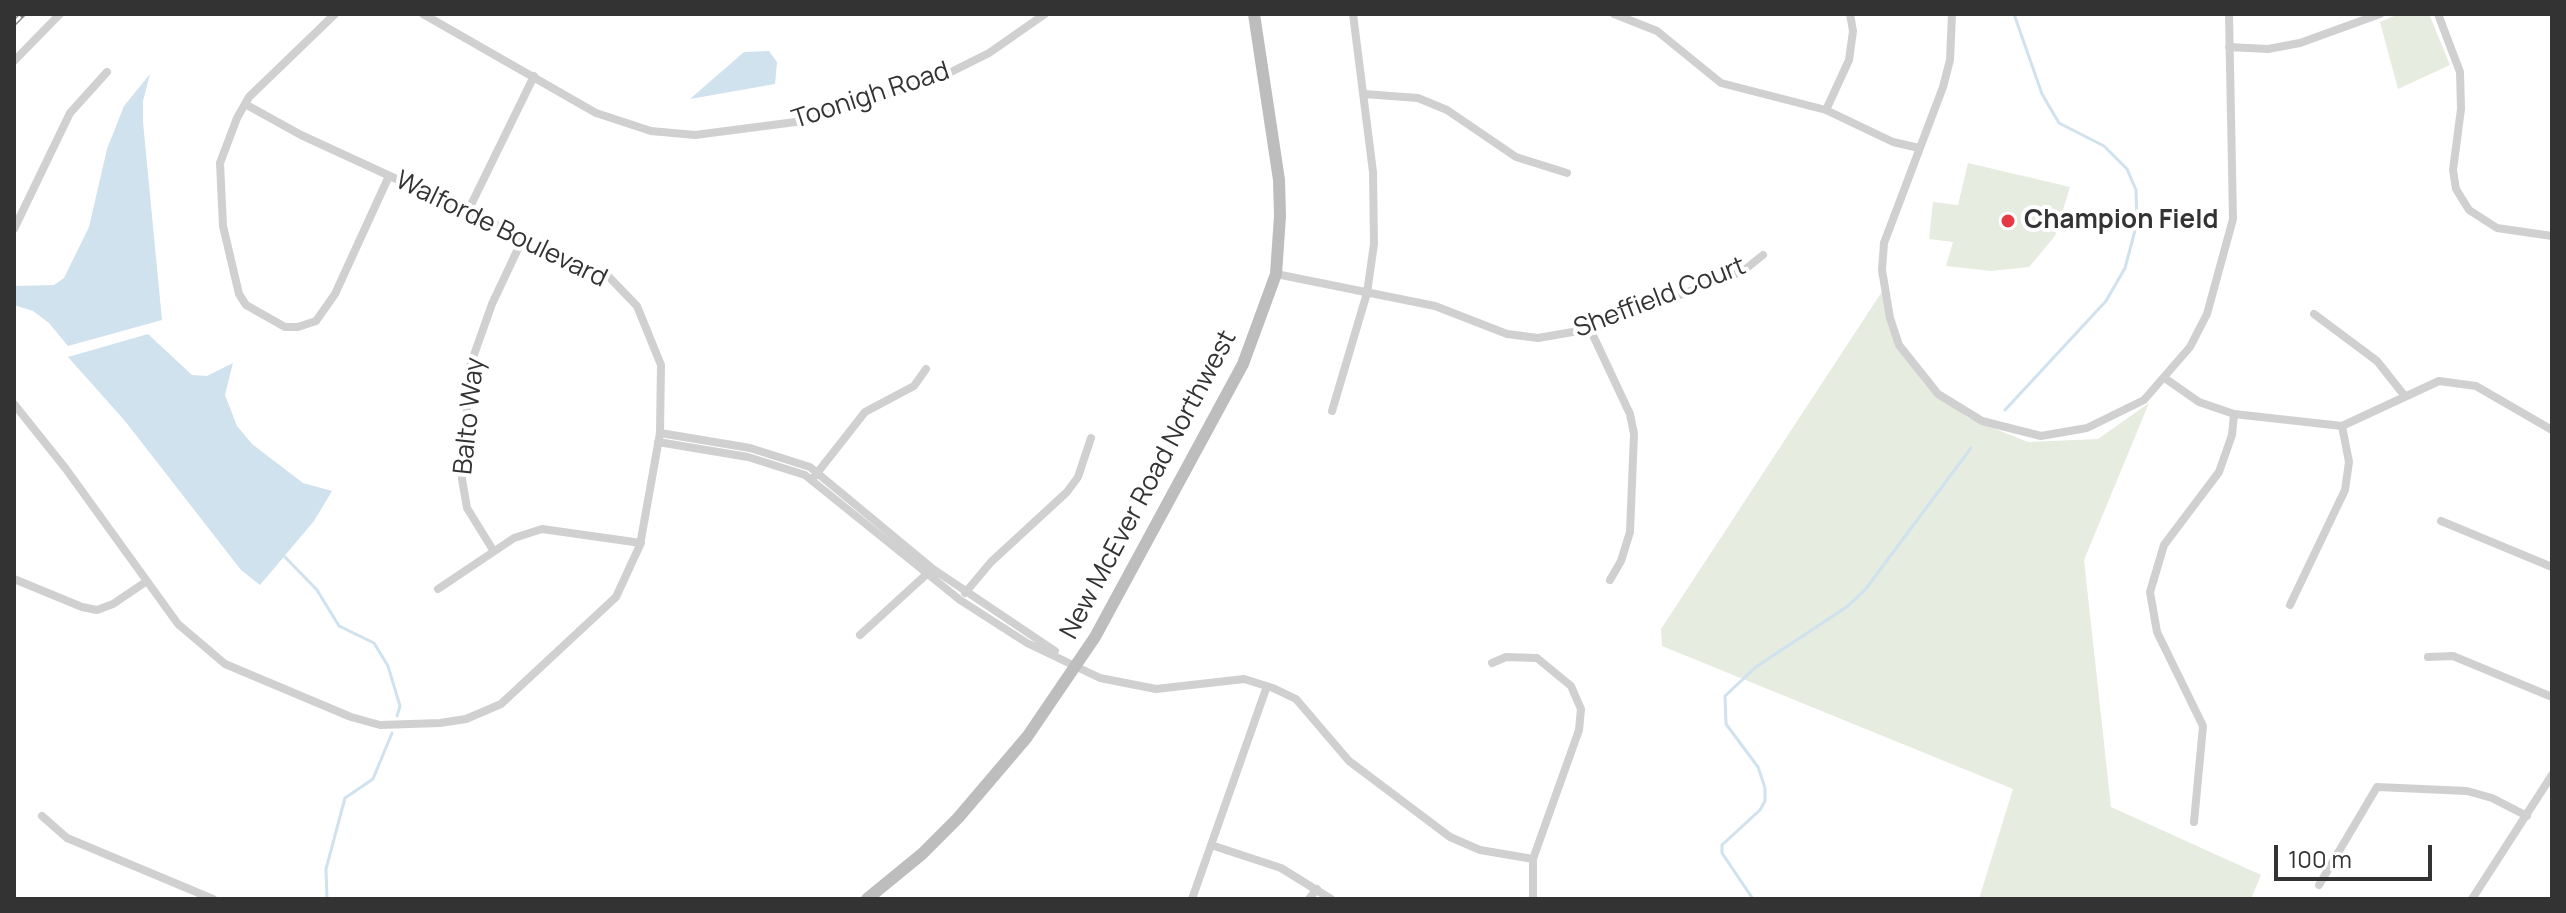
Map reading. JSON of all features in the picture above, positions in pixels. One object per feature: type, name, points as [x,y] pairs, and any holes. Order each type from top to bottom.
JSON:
[{"type":"street","points":[[14,61],[60,14]]},
{"type":"street","points":[[335,14],[275,69],[245,104],[220,163],[223,226],[239,294],[246,305],[285,327],[312,324],[327,309],[389,176]]},
{"type":"street","name":"Toonigh Road","points":[[423,14],[596,113],[626,125],[695,135],[811,120],[941,77],[989,53],[1045,14]]},
{"type":"street","name":"New McEver Road Northwest","points":[[867,899],[922,854],[958,818],[1027,737],[1095,637],[1243,364],[1276,274],[1279,180],[1254,14]]},
{"type":"street","points":[[1332,411],[1367,293],[1374,244],[1374,198],[1353,14]]},
{"type":"street","points":[[1614,14],[1657,31],[1721,83],[1826,110],[1893,142],[1919,148]]},
{"type":"street","points":[[1826,110],[1849,60],[1850,14]]},
{"type":"street","points":[[1952,14],[1950,60],[1933,119],[1884,243],[1882,270],[1890,318],[1899,345],[1938,394],[1982,421],[2041,436],[2076,431],[2113,417],[2144,400],[2166,379],[2190,347],[2207,314],[2233,219],[2229,14]]},
{"type":"street","points":[[2229,47],[2268,49],[2300,43],[2380,14]]},
{"type":"street","points":[[2438,14],[2460,72],[2461,109],[2453,170],[2456,189],[2469,210],[2497,228],[2552,236]]},
{"type":"street","points":[[14,229],[70,113],[107,72]]},
{"type":"street","points":[[468,211],[534,76]]},
{"type":"street","points":[[1364,94],[1418,98],[1447,110],[1516,157],[1567,173]]},
{"type":"street","name":"Walforde Boulevard","points":[[14,404],[178,624],[225,664],[351,717],[380,725],[440,723],[466,719],[501,704],[616,597],[641,543],[659,437],[661,365],[637,306],[609,277],[389,176],[245,104]]},
{"type":"street","name":"Balto Way","points":[[493,550],[467,508],[462,479],[470,366],[492,304],[524,236]]},
{"type":"street","name":"Sheffield Court","points":[[1276,274],[1435,306],[1507,334],[1538,338],[1590,329],[1743,271],[1763,255]]},
{"type":"street","points":[[2314,314],[2377,361],[2404,395]]},
{"type":"street","points":[[1590,329],[1630,414],[1634,434],[1630,532],[1621,561],[1610,580]]},
{"type":"street","points":[[815,476],[865,412],[914,386],[926,369]]},
{"type":"street","points":[[2166,379],[2199,402],[2234,414],[2342,426],[2439,381],[2476,386],[2552,430]]},
{"type":"street","points":[[2194,822],[2203,726],[2157,632],[2150,592],[2164,545],[2219,472],[2232,435],[2234,414]]},
{"type":"street","points":[[2290,605],[2345,490],[2349,462],[2342,426]]},
{"type":"street","points":[[659,437],[786,457],[815,476],[960,600],[1027,643],[1075,665],[1124,685],[1156,689],[1244,679],[1296,699],[1349,761],[1450,837],[1480,850],[1533,859]]},
{"type":"street","points":[[960,600],[991,562],[1067,492],[1078,477],[1091,438]]},
{"type":"street","points":[[2441,521],[2552,567]]},
{"type":"street","points":[[438,589],[493,550],[514,538],[542,529],[641,543]]},
{"type":"street","points":[[930,572],[967,592],[1075,665]]},
{"type":"street","points":[[860,635],[930,572]]},
{"type":"street","points":[[14,579],[82,607],[97,610],[113,604],[147,581]]},
{"type":"street","points":[[2428,657],[2453,656],[2552,697]]},
{"type":"street","points":[[1492,663],[1506,657],[1537,658],[1571,686],[1581,709],[1579,730],[1533,859],[1533,899]]},
{"type":"street","points":[[1192,899],[1267,686]]},
{"type":"street","points":[[2472,899],[2552,775]]},
{"type":"street","points":[[2319,885],[2377,787],[2467,791],[2492,798],[2527,816]]},
{"type":"street","points":[[42,816],[67,838],[213,899]]},
{"type":"street","points":[[1211,845],[1281,868],[1331,899]]},
{"type":"street","points":[[1309,899],[1317,889]]},
{"type":"shaded area","points":[[2399,14],[2429,14],[2450,65],[2398,89],[2380,22]]},
{"type":"shaded area","name":"Champion Field","points":[[1968,163],[2070,187],[2055,236],[2029,267],[1991,271],[1946,266],[1953,242],[1929,239],[1933,202],[1958,205]]},
{"type":"shaded area","points":[[1885,287],[1893,339],[1924,383],[1968,418],[2028,442],[2098,439],[2149,403],[2084,560],[2111,807],[2261,875],[2251,899],[1979,899],[2013,789],[1662,646],[1661,629]]},
{"type":"water","points":[[769,51],[777,62],[775,84],[690,99],[744,52]]},
{"type":"water","points":[[150,74],[143,101],[143,122],[162,320],[68,346],[49,323],[33,311],[14,305],[14,286],[54,285],[64,278],[89,227],[107,149],[124,106]]},
{"type":"water","points":[[148,334],[192,375],[207,376],[233,363],[225,395],[237,426],[252,444],[303,483],[332,491],[314,521],[260,585],[241,570],[125,421],[68,357]]},
{"type":"waterway","points":[[2005,410],[2106,301],[2125,268],[2137,223],[2136,190],[2127,169],[2104,146],[2059,123],[2042,94],[2014,14]]},
{"type":"waterway","points":[[1753,899],[1722,853],[1722,845],[1760,810],[1765,801],[1765,788],[1758,767],[1726,724],[1725,696],[1756,667],[1848,606],[1865,590],[1971,448]]},
{"type":"waterway","points":[[285,557],[317,590],[339,626],[374,643],[388,666],[400,706],[397,716]]},
{"type":"waterway","points":[[327,899],[326,869],[345,798],[373,779],[392,733]]},
{"type":"railway","points":[[14,23],[23,14]]},
{"type":"place","name":"Champion Field","points":[[2008,221]]}]
